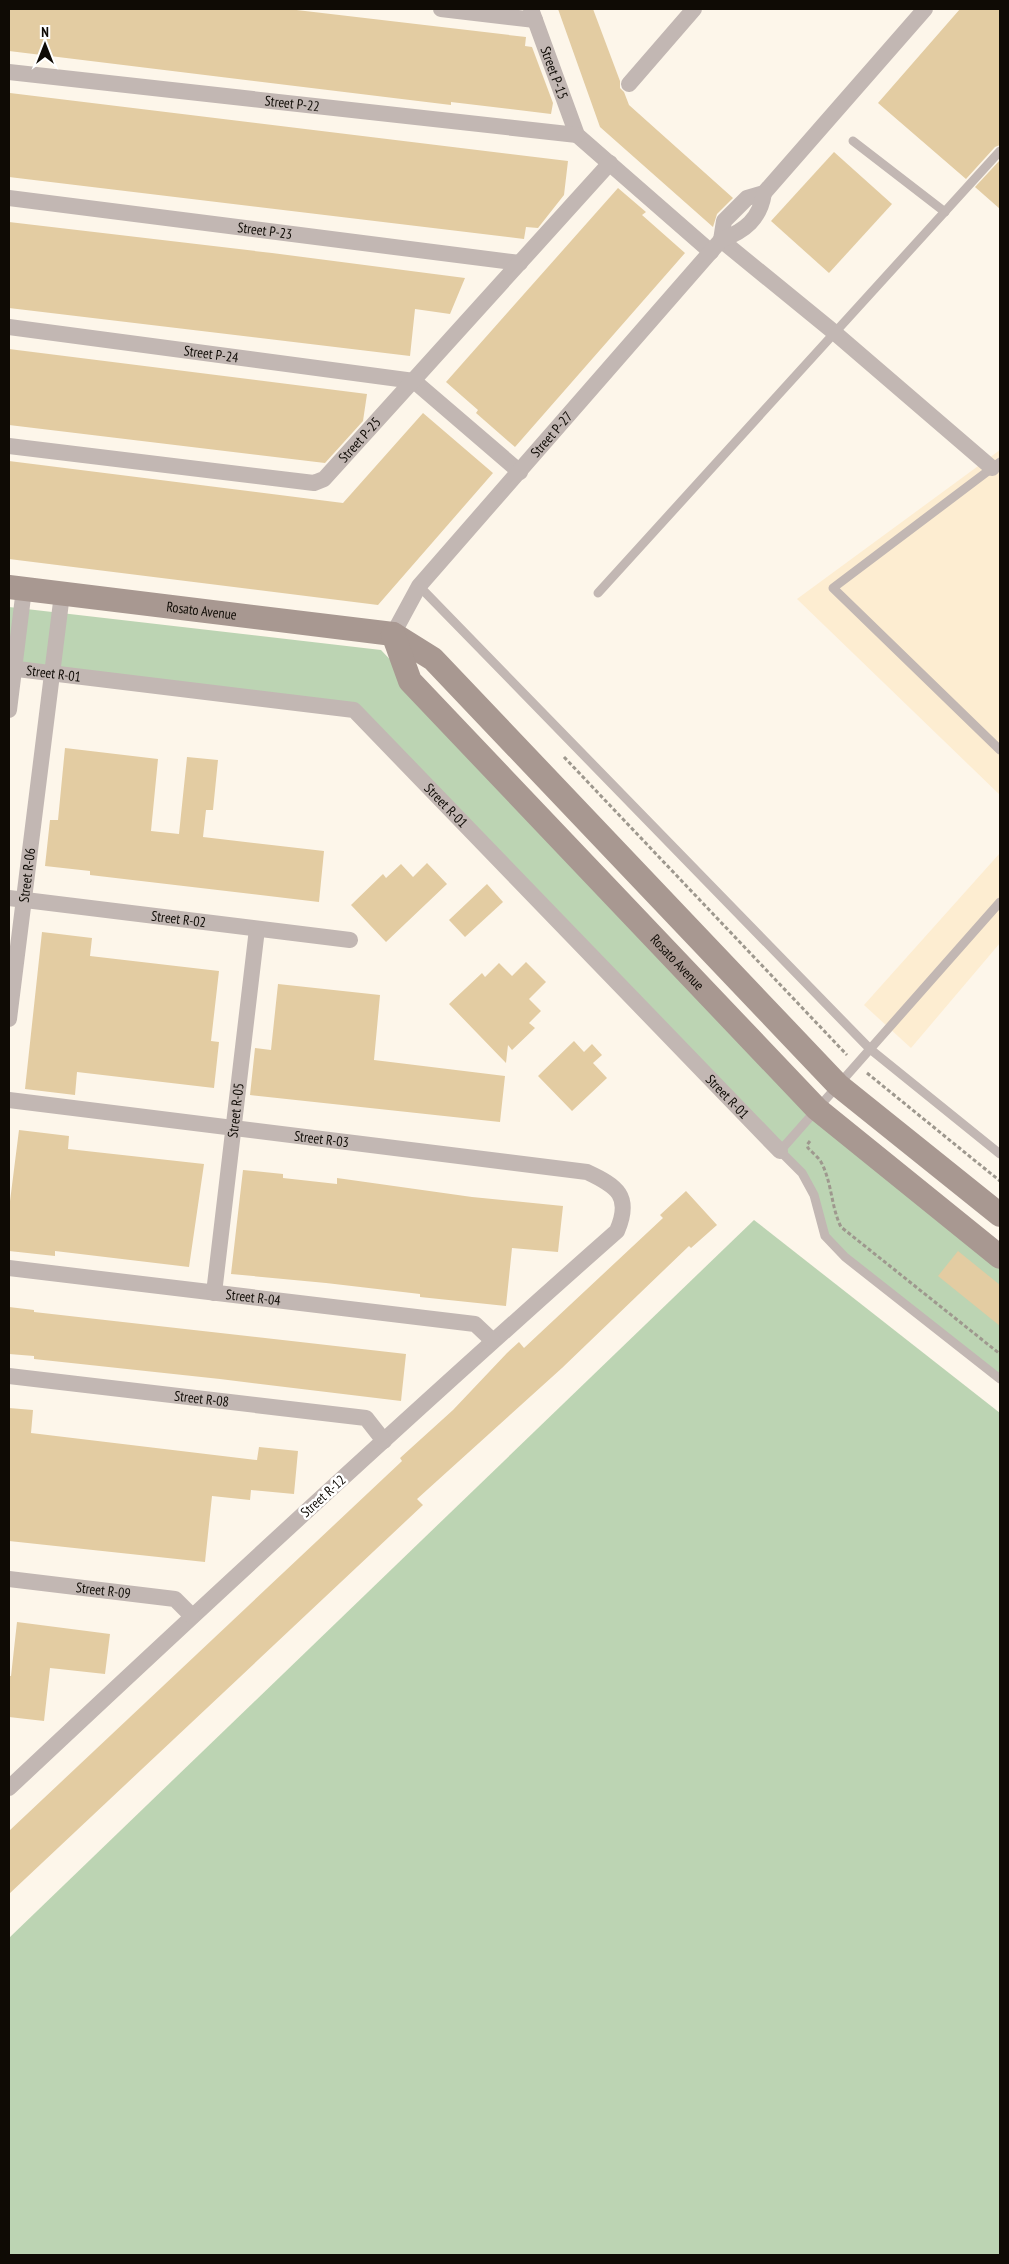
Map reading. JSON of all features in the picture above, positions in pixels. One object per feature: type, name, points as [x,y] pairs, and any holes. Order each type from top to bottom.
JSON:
[{"type":"street","points":[[441,9],[533,14]]},
{"type":"street","points":[[629,84],[694,9]]},
{"type":"street","points":[[764,193],[925,9]]},
{"type":"street","name":"Street P-15","points":[[533,14],[577,135]]},
{"type":"street","name":"Street P-22","points":[[9,72],[577,135]]},
{"type":"street","points":[[577,135],[716,246],[835,333],[996,465]]},
{"type":"street","name":"Street P-25","points":[[9,446],[314,483],[324,479],[333,472],[610,163]]},
{"type":"street","name":"Street P-27","points":[[393,634],[419,586],[716,246],[740,234],[762,208],[764,193],[747,198],[724,221],[716,246]]},
{"type":"street","name":"Street P-23","points":[[9,198],[520,263]]},
{"type":"street","name":"Street P-24","points":[[9,327],[414,381]]},
{"type":"street","points":[[414,381],[520,472]]},
{"type":"street","points":[[9,710],[16,588]]},
{"type":"street","name":"Rosato Avenue","points":[[16,588],[393,634],[433,658],[838,1084],[1000,1215]]},
{"type":"street","name":"Street R-06","points":[[9,1019],[16,899],[41,760],[62,594]]},
{"type":"street","name":"Rosato Avenue","points":[[393,634],[410,681],[817,1109],[1000,1257]]},
{"type":"street","name":"Street R-01","points":[[11,668],[354,710],[780,1151]]},
{"type":"street","name":"Street R-02","points":[[16,899],[350,940]]},
{"type":"street","name":"Street R-05","points":[[214,1293],[257,929]]},
{"type":"street","name":"Street R-03","points":[[9,1100],[587,1172],[610,1183],[623,1200]]},
{"type":"street","name":"Street R-12","points":[[9,1788],[192,1616],[493,1341],[618,1231],[624,1216],[623,1200]]},
{"type":"street","name":"Street R-04","points":[[9,1268],[475,1324],[493,1341]]},
{"type":"street","name":"Street R-08","points":[[9,1376],[366,1418],[384,1441]]},
{"type":"street","name":"Street R-09","points":[[9,1579],[175,1599],[192,1616]]},
{"type":"lane","points":[[853,141],[945,212]]},
{"type":"lane","points":[[598,593],[1000,151]]},
{"type":"lane","points":[[996,465],[833,588],[1000,750]]},
{"type":"lane","points":[[419,586],[870,1049],[1000,1154]]},
{"type":"lane","points":[[1000,902],[780,1151],[802,1173],[814,1195],[825,1236],[845,1257],[1000,1378]]},
{"type":"path","points":[[813,1137],[807,1145],[820,1161],[824,1170],[841,1227],[1000,1354]]},
{"type":"shaded area","points":[[1000,450],[1000,795],[797,599]]},
{"type":"shaded area","points":[[1000,853],[1000,943],[911,1048],[864,1005]]},
{"type":"green space","points":[[9,607],[381,650],[817,1109],[1000,1257],[1000,1379],[825,1236],[802,1173],[354,710],[9,668]]},
{"type":"green space","points":[[754,1220],[1000,1413],[1000,2255],[9,2255],[9,1938]]},
{"type":"building","points":[[9,9],[288,9],[526,37],[525,46],[532,47],[553,103],[551,114],[451,102],[451,105],[9,51]]},
{"type":"building","points":[[558,9],[593,9],[620,81],[620,88],[624,92],[629,105],[733,198],[717,214],[713,227],[600,127]]},
{"type":"building","points":[[960,9],[1000,9],[1000,145],[995,147],[966,179],[878,103]]},
{"type":"building","points":[[10,93],[568,161],[564,195],[538,228],[526,227],[524,239],[9,177]]},
{"type":"building","points":[[834,152],[892,204],[829,273],[771,221]]},
{"type":"building","points":[[1000,160],[1000,209],[975,187]]},
{"type":"building","points":[[618,188],[646,212],[642,215],[685,253],[515,447],[476,413],[478,410],[446,382]]},
{"type":"building","points":[[9,222],[465,278],[450,314],[415,309],[410,356],[9,308]]},
{"type":"building","points":[[9,349],[367,394],[363,421],[325,463],[9,425]]},
{"type":"building","points":[[423,413],[493,473],[378,605],[9,559],[9,461],[343,503]]},
{"type":"building","points":[[65,748],[158,759],[151,831],[179,834],[187,757],[218,760],[213,810],[206,810],[203,837],[324,851],[319,902],[90,875],[90,871],[45,866],[50,820],[58,820]]},
{"type":"building","points":[[427,863],[447,884],[386,942],[351,905],[383,874],[386,878],[401,864],[413,877]]},
{"type":"building","points":[[487,884],[503,902],[465,937],[449,920]]},
{"type":"building","points":[[42,932],[92,938],[90,956],[219,971],[211,1041],[219,1042],[214,1088],[77,1072],[75,1095],[25,1089]]},
{"type":"building","points":[[526,962],[546,982],[529,999],[541,1011],[529,1023],[535,1028],[512,1050],[508,1045],[506,1063],[449,1004],[482,973],[485,977],[499,963],[512,976]]},
{"type":"building","points":[[278,984],[380,995],[374,1060],[505,1076],[500,1122],[250,1095],[255,1048],[271,1050]]},
{"type":"building","points":[[574,1041],[584,1052],[592,1044],[602,1055],[593,1063],[607,1078],[572,1111],[538,1076]]},
{"type":"building","points":[[19,1130],[69,1136],[68,1149],[204,1164],[189,1267],[55,1251],[55,1256],[9,1251],[9,1209]]},
{"type":"building","points":[[243,1170],[283,1174],[283,1178],[337,1184],[337,1178],[472,1197],[563,1206],[558,1252],[512,1248],[506,1306],[420,1297],[420,1294],[326,1283],[231,1274]]},
{"type":"building","points":[[686,1191],[717,1225],[691,1248],[689,1246],[562,1368],[417,1499],[423,1505],[9,1894],[9,1831],[402,1461],[400,1458],[453,1410],[507,1353],[519,1342],[524,1348],[663,1218],[660,1215]]},
{"type":"building","points":[[958,1251],[1000,1285],[1000,1326],[938,1276]]},
{"type":"building","points":[[9,1307],[34,1310],[34,1312],[406,1354],[401,1401],[34,1359],[34,1356],[9,1354]]},
{"type":"building","points":[[9,1408],[33,1410],[31,1433],[257,1460],[259,1447],[298,1451],[294,1494],[251,1490],[250,1500],[212,1496],[205,1562],[9,1541]]},
{"type":"building","points":[[17,1622],[110,1634],[105,1674],[50,1668],[44,1721],[9,1717],[9,1676],[11,1676]]}]
